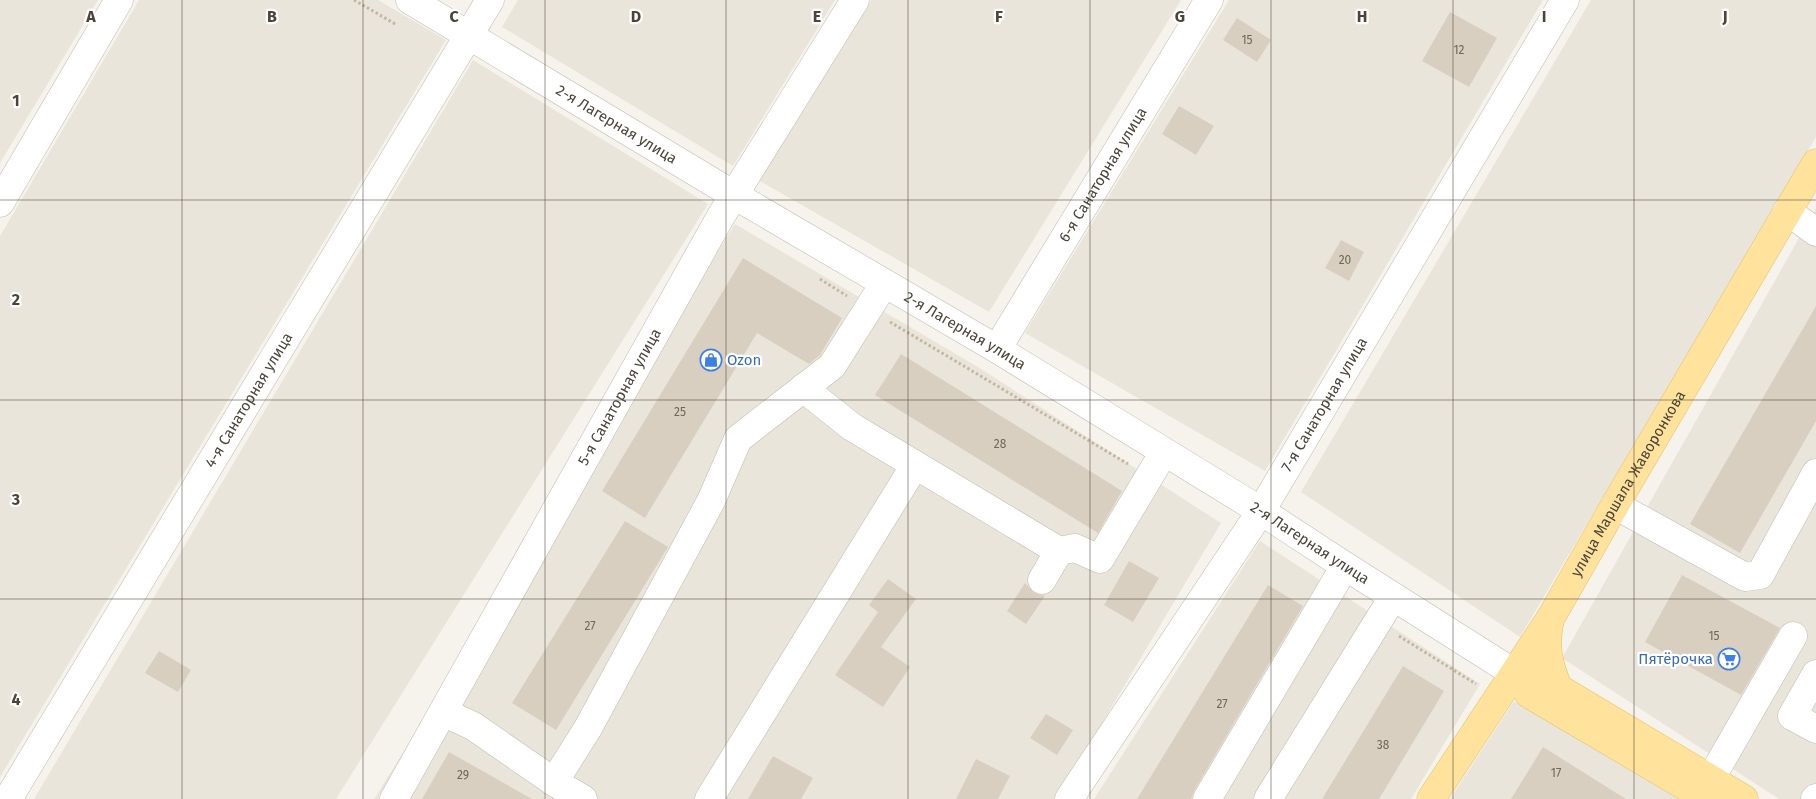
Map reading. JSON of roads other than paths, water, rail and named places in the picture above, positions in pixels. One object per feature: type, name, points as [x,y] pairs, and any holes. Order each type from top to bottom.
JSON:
[{"type":"main road","name":"улица Маршала Жаворонкова","points":[[1431,799],[1497,698],[1521,667],[1816,163]]},
{"type":"main road","points":[[1550,619],[1546,647],[1549,665],[1558,688]]},
{"type":"main road","points":[[1521,667],[1558,688],[1704,793]]},
{"type":"main road","points":[[1521,667],[1524,686],[1528,694],[1704,793],[1744,799]]},
{"type":"street","points":[[0,203],[119,0]]},
{"type":"street","name":"2-я Лагерная улица","points":[[410,0],[734,195],[997,349],[1261,510],[1393,597],[1521,667]]},
{"type":"street","name":"4-я Санаторная улица","points":[[8,799],[490,0]]},
{"type":"street","name":"5-я Санаторная улица","points":[[394,799],[734,195],[855,0]]},
{"type":"street","name":"6-я Санаторная улица","points":[[997,349],[1209,0]]},
{"type":"street","name":"7-я Санаторная улица","points":[[1069,799],[1261,510],[1565,0]]},
{"type":"street","points":[[1787,211],[1816,232]]},
{"type":"street","points":[[554,782],[588,728],[702,518],[738,439],[832,366],[884,284]]},
{"type":"street","points":[[804,388],[852,427],[1060,551],[1075,548],[1100,559],[1164,452]]},
{"type":"street","points":[[710,799],[915,465]]},
{"type":"street","points":[[1615,505],[1746,577],[1760,575],[1816,474]]},
{"type":"street","points":[[1042,580],[1060,551]]},
{"type":"street","points":[[1206,799],[1345,566]]},
{"type":"street","points":[[1268,799],[1393,597]]},
{"type":"street","points":[[1704,793],[1793,636]]},
{"type":"street","points":[[1816,674],[1792,716],[1816,729]]},
{"type":"street","points":[[442,712],[473,726],[554,782],[584,799]]},
{"type":"place","name":"Ozon","points":[[711,360]]},
{"type":"place","name":"Пятёрочка","points":[[1729,659]]}]
